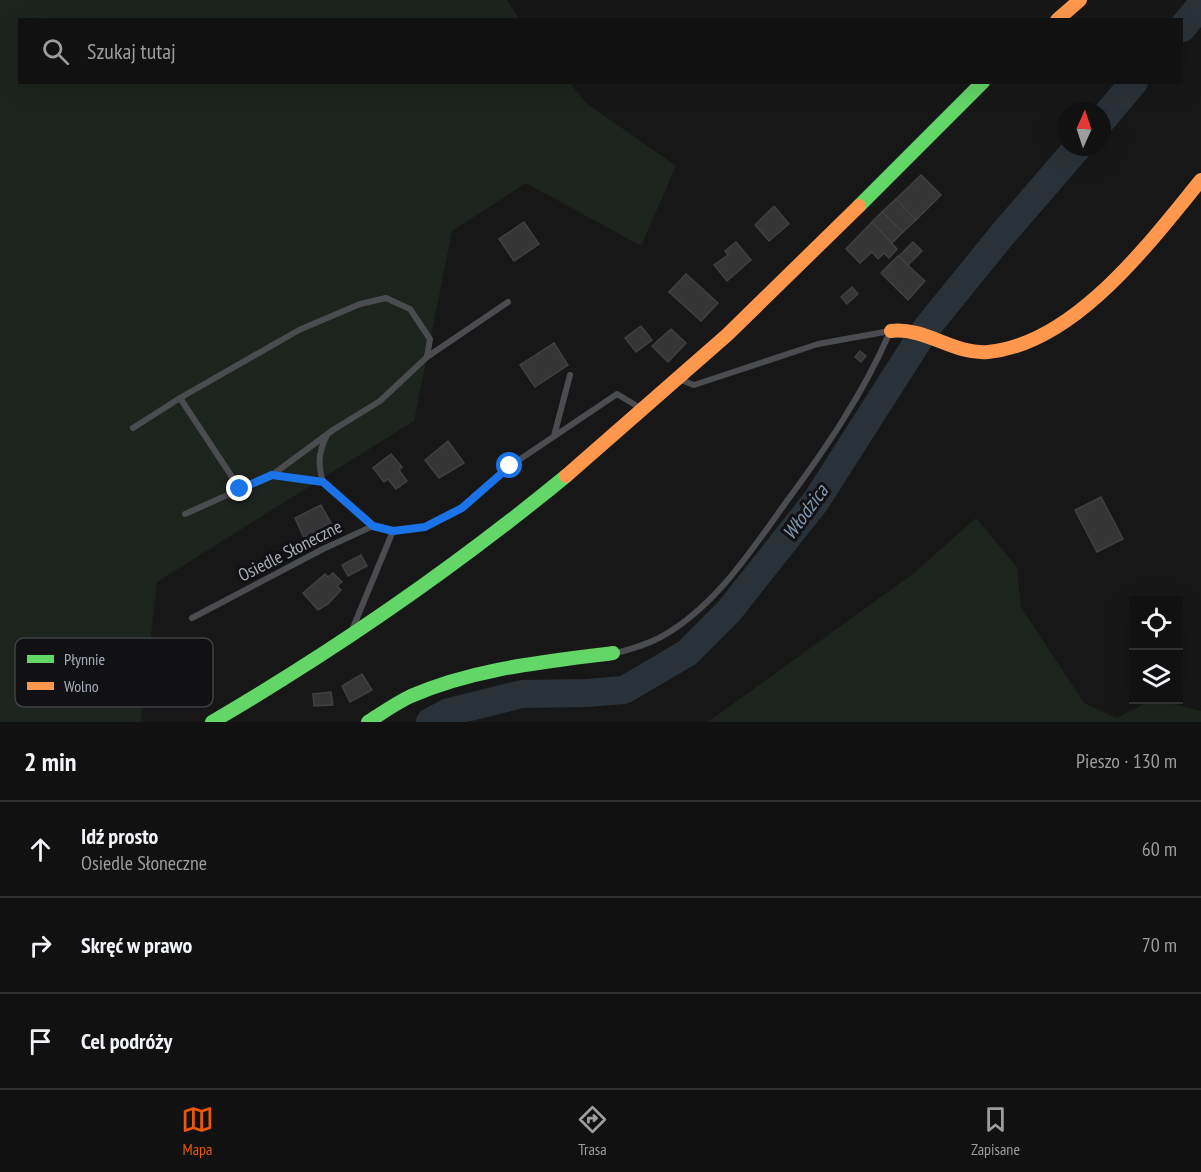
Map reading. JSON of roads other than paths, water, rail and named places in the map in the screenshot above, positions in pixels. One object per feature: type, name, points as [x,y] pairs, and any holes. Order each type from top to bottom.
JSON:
[{"type":"street","points":[[1059,18],[1080,0]]},
{"type":"street","points":[[213,722],[283,683],[412,596],[596,452],[681,380],[798,269],[920,142],[981,84]]},
{"type":"street","points":[[891,331],[907,327],[970,351],[991,352],[1007,349],[1041,336],[1094,299],[1201,180]]},
{"type":"street","points":[[368,722],[411,696],[468,676],[533,663],[613,654]]},
{"type":"lane","points":[[133,428],[180,398],[299,330],[360,304],[386,298],[410,309],[430,339],[427,357]]},
{"type":"lane","points":[[185,514],[272,475],[327,434],[380,401],[427,357],[508,302]]},
{"type":"lane","points":[[681,380],[694,385],[818,344],[891,331]]},
{"type":"lane","points":[[613,654],[639,647],[661,637],[688,618],[736,573],[852,406],[872,372],[891,331]]},
{"type":"lane","points":[[554,436],[570,375]]},
{"type":"lane","points":[[327,434],[319,451],[318,468],[323,482],[373,526],[393,531],[425,527],[462,508],[510,466],[617,394],[637,404],[644,412]]},
{"type":"lane","points":[[180,398],[240,489]]},
{"type":"lane","points":[[272,475],[323,482]]},
{"type":"lane","name":"Osiedle Słoneczne","points":[[192,618],[323,549],[373,526]]},
{"type":"lane","points":[[347,641],[393,531]]},
{"type":"waterway","name":"Włodzica","points":[[1183,27],[1201,5]]},
{"type":"waterway","name":"Włodzica","points":[[1111,109],[1132,84]]},
{"type":"waterway","name":"Włodzica","points":[[430,722],[449,712],[522,694],[624,690],[687,653],[729,611],[816,501],[925,330],[1070,156]]}]
